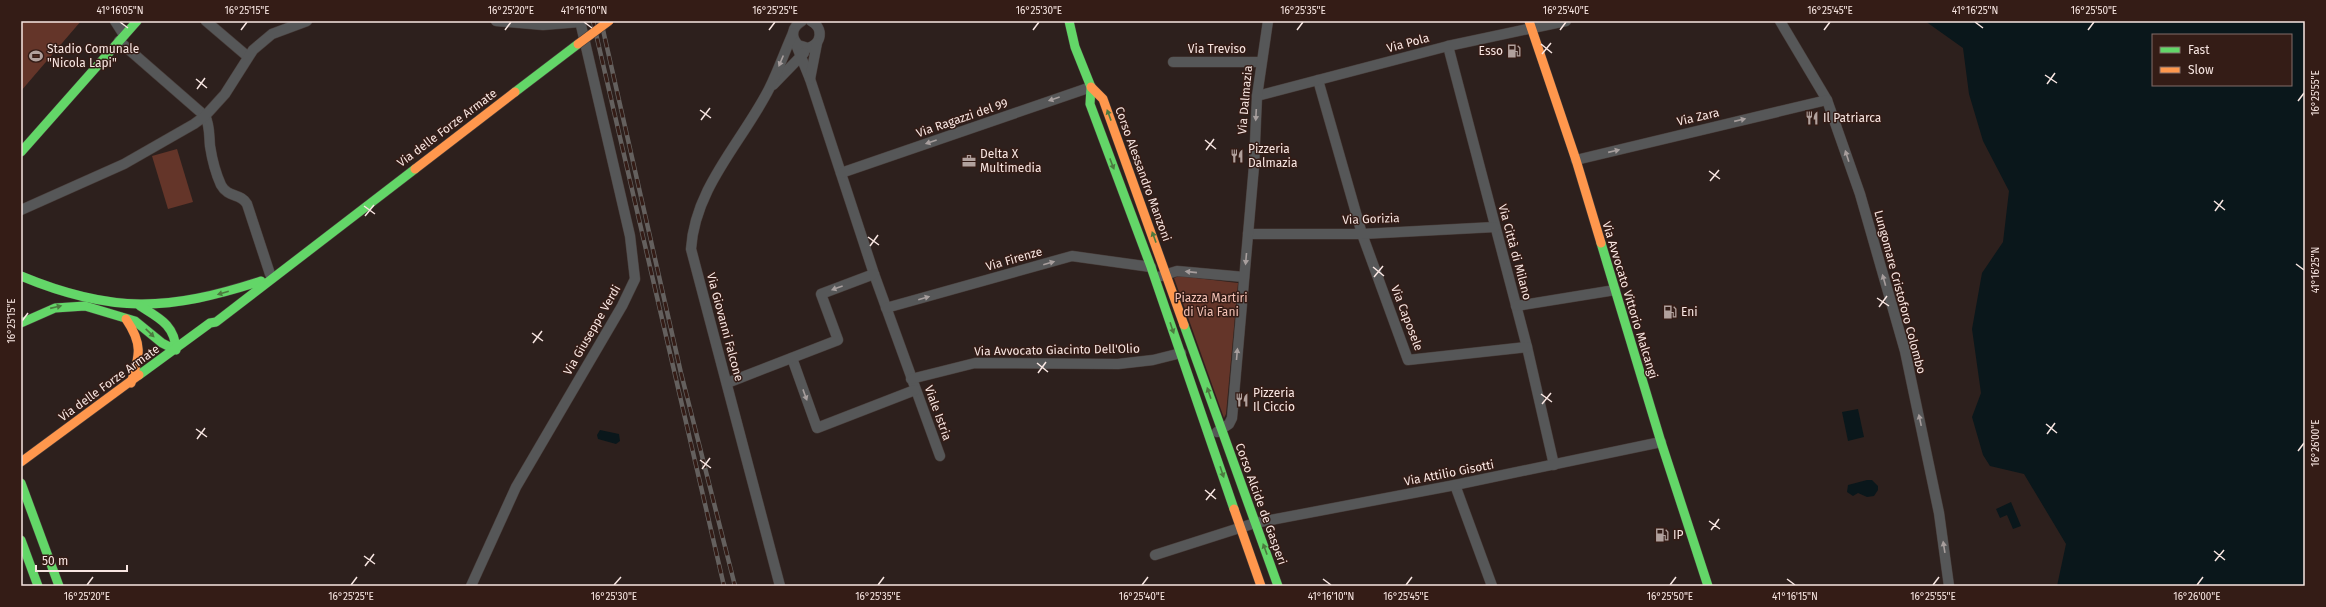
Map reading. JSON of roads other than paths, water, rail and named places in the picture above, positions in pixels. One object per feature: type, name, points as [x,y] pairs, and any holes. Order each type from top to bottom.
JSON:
[{"type":"main road","points":[[21,152],[137,21]]},
{"type":"main road","name":"Via delle Forze Armate","points":[[210,323],[216,322],[297,261],[300,256],[609,21]]},
{"type":"main road","name":"Corso Alessandro Manzoni","points":[[1068,21],[1075,47],[1091,87],[1103,99],[1167,274]]},
{"type":"main road","name":"Via Avvocato Vittorio Malcangi","points":[[1531,25],[1576,160],[1661,442],[1708,586]]},
{"type":"main road","name":"Corso Alessandro Manzoni","points":[[1091,87],[1090,104],[1155,278]]},
{"type":"main road","name":"Via delle Forze Armate","points":[[21,462],[176,350],[210,323],[213,318],[260,281],[294,256],[300,256]]},
{"type":"main road","points":[[1167,274],[1221,430]]},
{"type":"main road","points":[[21,276],[40,285],[91,299],[140,306],[185,302],[260,281]]},
{"type":"main road","points":[[1155,278],[1210,435]]},
{"type":"main road","points":[[21,323],[44,310],[68,304],[93,307],[124,316],[141,324],[164,346],[176,350],[176,336],[166,322],[140,306]]},
{"type":"main road","points":[[124,316],[137,333],[141,351],[131,383]]},
{"type":"main road","name":"Corso Alcide de Gasperi","points":[[1221,430],[1278,586]]},
{"type":"main road","name":"Corso Alcide de Gasperi","points":[[1210,435],[1261,586]]},
{"type":"main road","points":[[21,483],[37,522],[59,586]]},
{"type":"main road","points":[[29,534],[49,586]]},
{"type":"main road","points":[[21,540],[38,586]]},
{"type":"street","points":[[115,21],[122,38],[205,116],[208,122],[212,155],[221,184],[228,194],[244,199],[247,204],[270,274]]},
{"type":"street","points":[[206,21],[247,56]]},
{"type":"street","points":[[21,210],[124,164],[168,141],[205,116],[230,87],[247,56],[272,34],[307,21]]},
{"type":"street","points":[[496,21],[543,25],[580,22]]},
{"type":"street","name":"Via Dalmazia","points":[[1244,277],[1257,96],[1268,21]]},
{"type":"street","name":"Via Pola","points":[[1257,96],[1531,25],[1566,21]]},
{"type":"street","name":"Lungomare Cristoforo Colombo","points":[[1780,21],[1827,100],[1860,194],[1905,351],[1939,512],[1949,586]]},
{"type":"street","name":"Via Giuseppe Verdi","points":[[471,586],[516,486],[622,306],[635,279],[630,236],[580,22]]},
{"type":"street","points":[[810,79],[813,45],[820,35],[816,23]]},
{"type":"street","points":[[796,29],[801,47],[813,45]]},
{"type":"street","name":"Via Giovanni Falcone","points":[[780,586],[692,249],[693,229],[703,196],[769,89],[796,29]]},
{"type":"street","name":"Viale Istria","points":[[796,29],[801,56],[810,79],[874,274],[940,456]]},
{"type":"street","name":"Via Giovanni Falcone","points":[[769,89],[813,45]]},
{"type":"street","name":"Via Città di Milano","points":[[1448,46],[1527,347],[1554,466]]},
{"type":"street","name":"Via Treviso","points":[[1173,62],[1261,62]]},
{"type":"street","name":"Via Caposele","points":[[1318,80],[1362,234],[1408,360],[1527,347]]},
{"type":"street","name":"Via Ragazzi del 99","points":[[841,174],[1091,87]]},
{"type":"street","name":"Via Zara","points":[[1576,160],[1827,100]]},
{"type":"street","name":"Via Gorizia","points":[[1248,234],[1362,234],[1495,227]]},
{"type":"street","name":"Via Firenze","points":[[886,308],[1072,256],[1151,267]]},
{"type":"street","points":[[1155,278],[1177,271],[1244,277],[1232,418],[1221,430],[1210,435]]},
{"type":"street","points":[[727,383],[838,340],[821,294],[874,274]]},
{"type":"street","points":[[1516,306],[1615,290]]},
{"type":"street","name":"Via Avvocato Giacinto Dell'Olio","points":[[911,379],[975,363],[1118,364],[1153,360],[1181,352]]},
{"type":"street","points":[[792,358],[817,428],[915,390]]},
{"type":"street","name":"Via Attilio Gisotti","points":[[1155,555],[1241,526],[1554,466],[1661,442]]},
{"type":"street","points":[[1455,485],[1492,586]]},
{"type":"railway","points":[[593,21],[724,586]]},
{"type":"railway","points":[[601,21],[681,373],[735,586]]},
{"type":"place","name":"Esso","points":[[1514,51]]},
{"type":"place","name":"Stadio Comunale \"Nicola Lapi\"","points":[[36,56]]},
{"type":"place","name":"Il Patriarca","points":[[1812,118]]},
{"type":"place","name":"Pizzeria Dalmazia","points":[[1237,156]]},
{"type":"place","name":"Delta X Multimedia","points":[[969,161]]},
{"type":"place","name":"Eni","points":[[1670,312]]},
{"type":"place","name":"Pizzeria Il Ciccio","points":[[1242,400]]},
{"type":"place","name":"IP","points":[[1662,535]]},
{"type":"park label","name":"Piazza Martiri di Via Fani","points":[[1211,305]]}]
